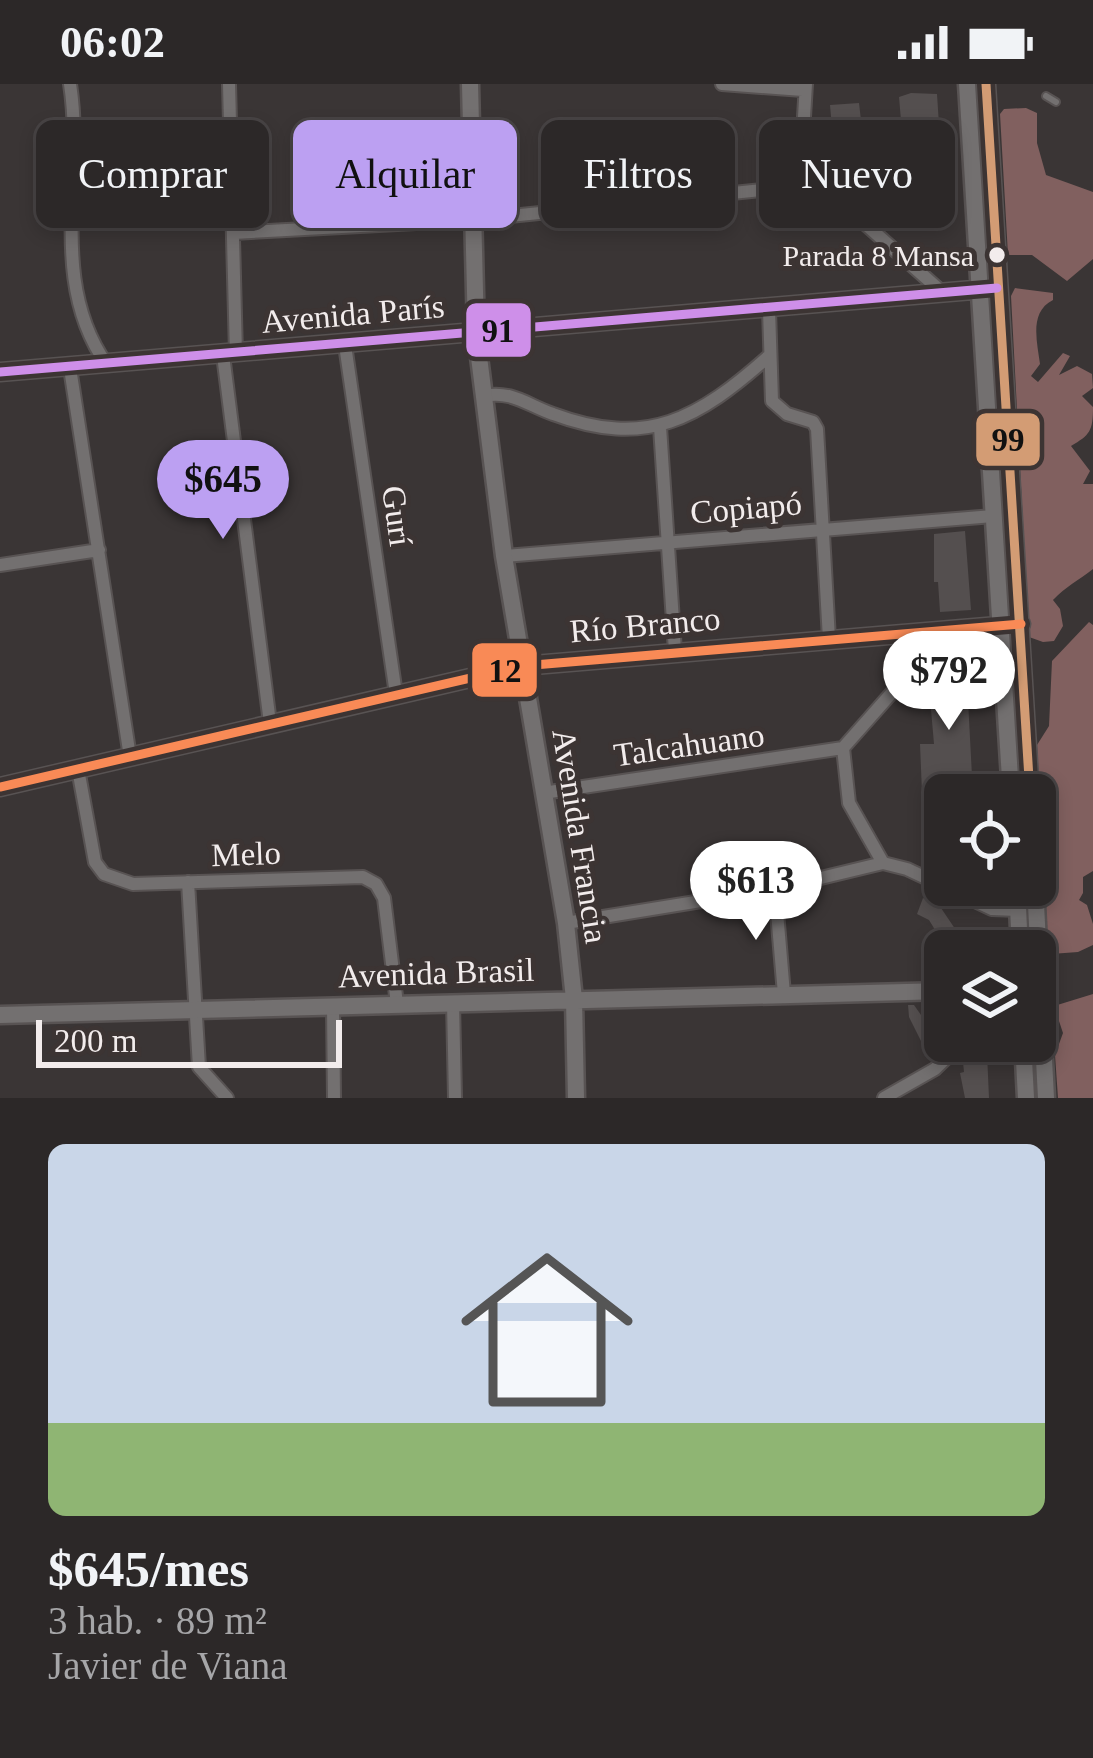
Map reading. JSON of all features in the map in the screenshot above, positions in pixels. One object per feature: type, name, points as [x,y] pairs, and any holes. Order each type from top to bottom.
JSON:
[{"type":"street","points":[[70,84],[74,120]]},
{"type":"street","points":[[229,84],[230,120]]},
{"type":"street","name":"Avenida Francia","points":[[470,84],[471,120]]},
{"type":"street","points":[[722,84],[805,87],[804,120]]},
{"type":"street","points":[[967,84],[1021,624],[1029,774]]},
{"type":"street","points":[[986,84],[993,516],[1010,774]]},
{"type":"street","points":[[517,215],[759,190]]},
{"type":"street","points":[[71,228],[73,276],[88,339],[106,364]]},
{"type":"street","points":[[233,228],[229,355],[270,723]]},
{"type":"street","points":[[233,233],[325,228]]},
{"type":"street","name":"Avenida Francia","points":[[472,228],[476,333],[505,556],[566,922],[574,999],[576,1098]]},
{"type":"street","points":[[870,228],[943,292]]},
{"type":"street","name":"Avenida París","points":[[0,373],[988,289]]},
{"type":"street","points":[[769,310],[772,401],[787,414],[813,422],[817,429],[830,638]]},
{"type":"street","name":"Gurí","points":[[345,345],[396,694]]},
{"type":"street","points":[[484,396],[510,394],[560,417],[611,430],[660,427],[711,404],[769,356]]},
{"type":"street","points":[[70,368],[130,757]]},
{"type":"street","points":[[660,427],[675,651]]},
{"type":"street","name":"Copiapó","points":[[505,556],[993,516]]},
{"type":"street","points":[[0,565],[99,550]]},
{"type":"street","name":"Río Branco","points":[[0,787],[522,666],[1021,624]]},
{"type":"street","points":[[883,863],[855,820],[843,748],[919,662],[933,631]]},
{"type":"street","name":"Talcahuano","points":[[543,793],[843,748]]},
{"type":"street","name":"Melo","points":[[78,770],[95,862],[104,874],[133,884],[363,877],[376,884],[384,898],[397,1004]]},
{"type":"street","points":[[566,922],[775,889],[883,863],[907,869],[992,909],[1018,910]]},
{"type":"street","points":[[188,882],[199,1067],[226,1098]]},
{"type":"street","points":[[775,889],[784,994]]},
{"type":"street","points":[[1018,906],[1019,930]]},
{"type":"street","name":"Avenida Brasil","points":[[0,1015],[924,991]]},
{"type":"street","points":[[452,1003],[455,1098]]},
{"type":"street","points":[[333,1006],[334,1098]]},
{"type":"street","points":[[884,1098],[942,1062]]},
{"type":"street","points":[[1024,1062],[1026,1098]]},
{"type":"street","points":[[1042,1062],[1046,1098]]},
{"type":"lane","points":[[1046,96],[1056,102]]},
{"type":"shaded area","points":[[1026,108],[1037,113],[1037,143],[1046,175],[1093,192],[1093,259],[1067,281],[1032,255],[1008,255],[1000,114],[1004,109]]},
{"type":"shaded area","points":[[1015,288],[1053,293],[1038,319],[1040,364],[1031,376],[1038,382],[1063,353],[1070,356],[1059,375],[1077,366],[1092,374],[1093,388],[1082,396],[1093,407],[1091,427],[1071,446],[1090,471],[1083,484],[1093,484],[1093,569],[1053,600],[1063,626],[1054,641],[1029,637],[1011,296]]},
{"type":"shaded area","points":[[1089,622],[1093,625],[1093,871],[1083,877],[1079,900],[1087,905],[1093,924],[1093,945],[1056,954],[1056,930],[1047,930],[1045,906],[1056,906],[1056,774],[1038,774],[1037,745],[1049,726],[1052,661]]},
{"type":"shaded area","points":[[1093,994],[1093,1098],[1058,1098],[1056,1052],[1063,1033],[1056,1005]]},
{"type":"building","points":[[937,94],[939,120],[901,120],[899,97]]},
{"type":"building","points":[[859,103],[861,120],[831,120],[830,105]]},
{"type":"building","points":[[965,531],[971,610],[940,612],[938,582],[934,582],[934,534]]},
{"type":"building","points":[[965,643],[972,774],[924,774],[922,793],[920,744],[934,744],[930,698],[940,697],[939,681],[928,677]]},
{"type":"building","points":[[923,898],[924,906],[941,908],[956,930],[935,930],[917,914]]},
{"type":"building","points":[[908,1005],[924,1014],[924,1047]]},
{"type":"building","points":[[963,1062],[987,1062],[989,1098],[965,1098],[960,1073]]},
{"type":"transit line","name":"99","points":[[986,84],[1029,774]]},
{"type":"transit line","name":"91","points":[[0,372],[997,288]]},
{"type":"transit line","name":"12","points":[[0,787],[522,666],[1021,624]]},
{"type":"place","name":"Parada 8 Mansa","points":[[997,255]]}]
